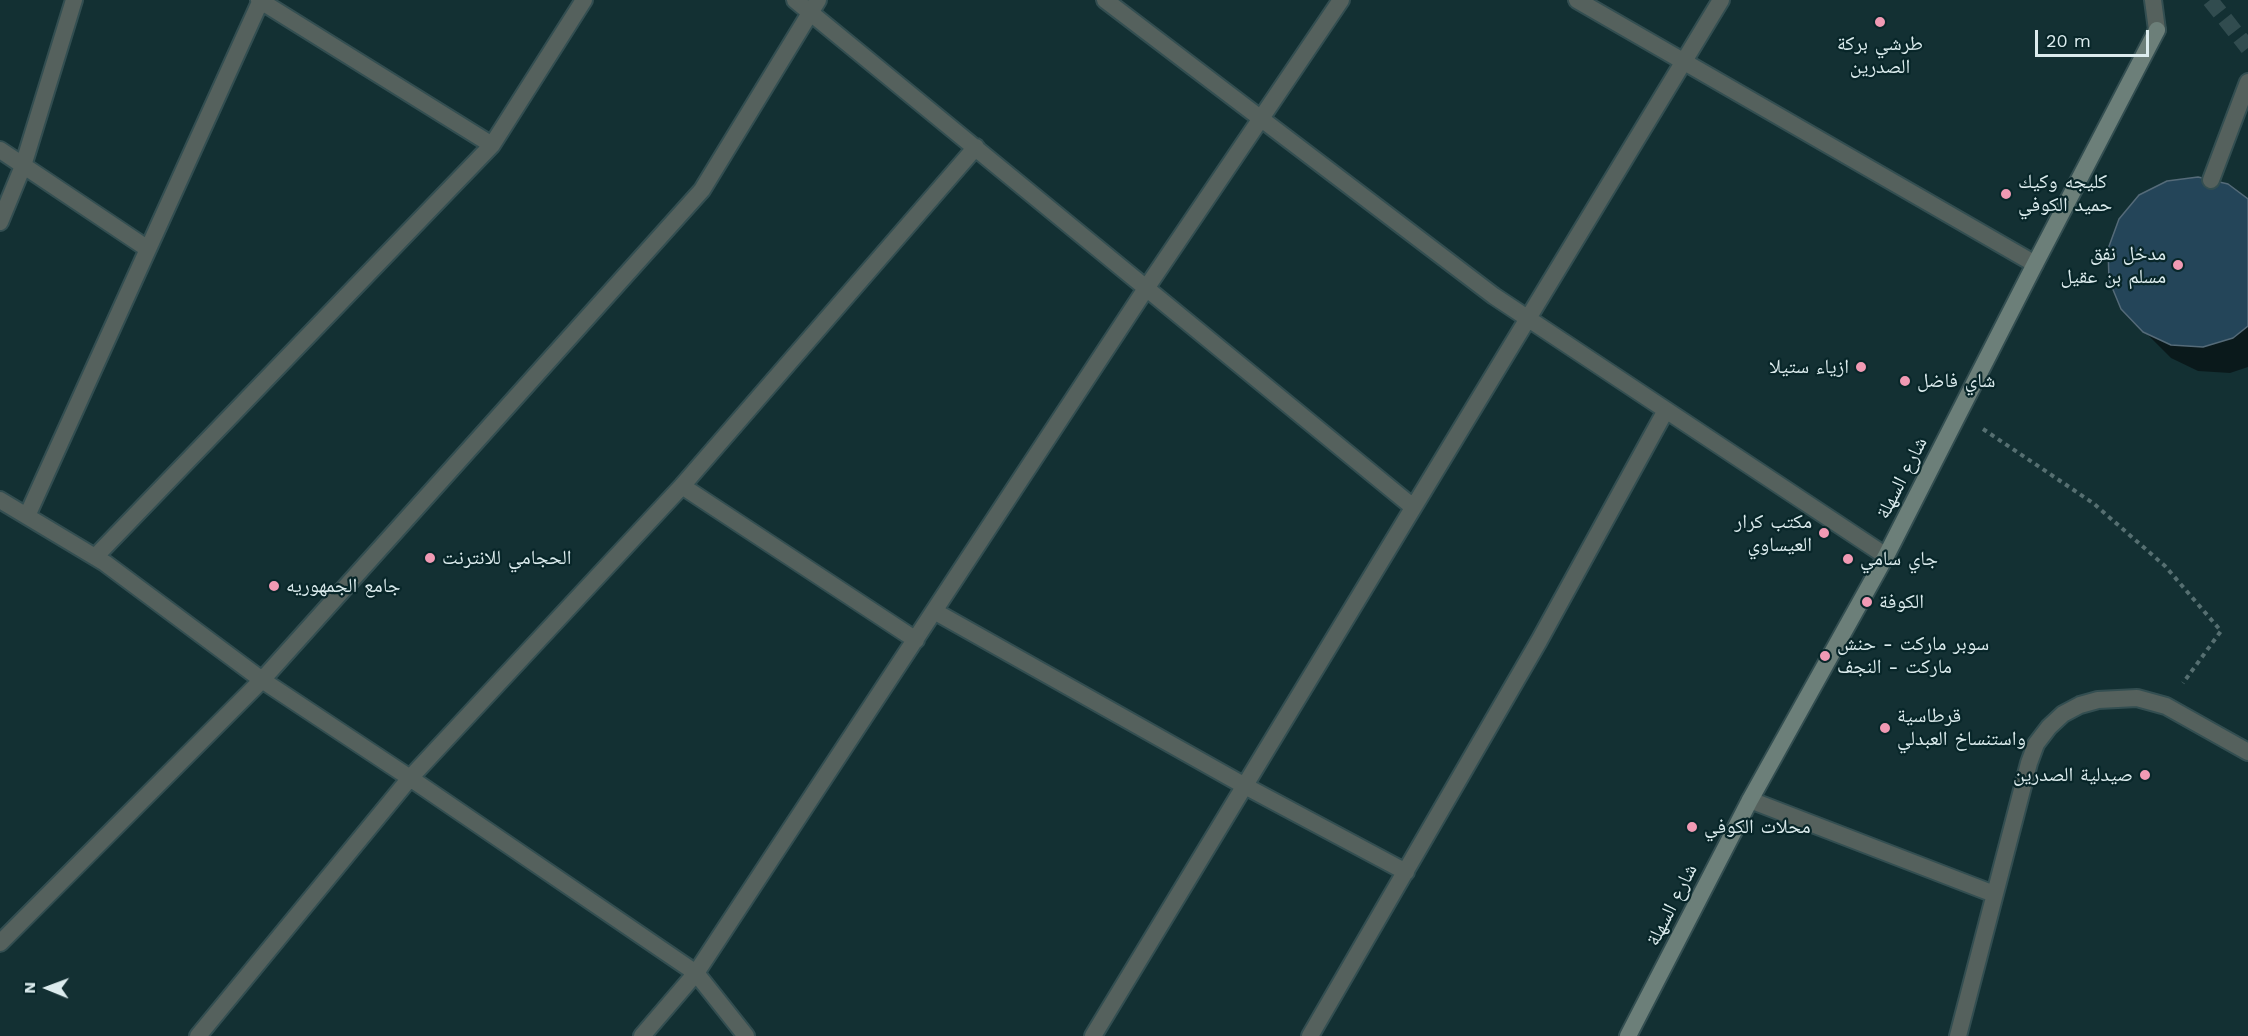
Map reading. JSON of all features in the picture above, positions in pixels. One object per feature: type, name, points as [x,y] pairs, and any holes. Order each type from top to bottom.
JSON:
[{"type":"main road","name":"شارع السهلة","points":[[1628,1036],[1750,800],[1886,556],[2157,30]]},
{"type":"street","points":[[0,222],[23,166],[74,0]]},
{"type":"street","points":[[27,516],[260,0],[492,145]]},
{"type":"street","points":[[95,557],[492,145],[585,0]]},
{"type":"street","points":[[795,0],[814,6],[976,147],[1413,507]]},
{"type":"street","points":[[1105,0],[1494,296],[1886,556]]},
{"type":"street","points":[[642,1036],[696,973],[1147,287],[1341,0]]},
{"type":"street","points":[[1577,0],[2035,264]]},
{"type":"street","points":[[1093,1036],[1721,0]]},
{"type":"street","points":[[2153,0],[2157,30]]},
{"type":"street","points":[[0,943],[262,680],[702,189],[814,6]]},
{"type":"street","points":[[2211,180],[2248,82]]},
{"type":"street","points":[[198,1036],[410,778],[682,486],[976,147]]},
{"type":"street","points":[[0,150],[148,249]]},
{"type":"street","points":[[1310,1036],[1539,641],[1666,410]]},
{"type":"street","points":[[682,486],[915,640]]},
{"type":"street","points":[[0,500],[95,557],[262,680],[696,973],[746,1036]]},
{"type":"street","points":[[934,611],[1245,786],[1406,872]]},
{"type":"street","points":[[1958,1036],[2029,763],[2036,744],[2049,727],[2063,714],[2079,705],[2098,700],[2137,698],[2166,706],[2248,752]]},
{"type":"street","points":[[1750,800],[1995,894]]},
{"type":"path","points":[[1959,412],[2092,503],[2165,566],[2222,631],[2166,706]]},
{"type":"building","name":"مدخل نفق مسلم بن عقيل","points":[[2198,177],[2228,184],[2248,199],[2248,326],[2233,338],[2203,347],[2171,345],[2143,332],[2121,309],[2109,280],[2108,249],[2119,219],[2139,195],[2167,181]]},
{"type":"tunnel","points":[[2210,0],[2248,48]]},
{"type":"place","name":"طرشي بركة الصدرين","points":[[1880,22]]},
{"type":"place","name":"كليجه وكيك حميد الكوفي","points":[[2006,194]]},
{"type":"place","name":"مدخل نفق مسلم بن عقيل","points":[[2178,265]]},
{"type":"place","name":"ازياء ستيلا","points":[[1861,367]]},
{"type":"place","name":"شاي فاضل","points":[[1905,381]]},
{"type":"place","name":"مكتب كرار العيساوي","points":[[1824,533]]},
{"type":"place","name":"الحجامي للانترنت","points":[[430,558]]},
{"type":"place","name":"جاي سامي","points":[[1848,559]]},
{"type":"place","name":"جامع الجمهوريه","points":[[274,586]]},
{"type":"place","name":"الكوفة","points":[[1867,602]]},
{"type":"place","name":"سوبر ماركت - حنش ماركت - النجف","points":[[1825,656]]},
{"type":"place","name":"قرطاسية واستنساخ العبدلي","points":[[1885,728]]},
{"type":"place","name":"صيدلية الصدرين","points":[[2145,775]]},
{"type":"place","name":"محلات الكوفي","points":[[1692,827]]}]
